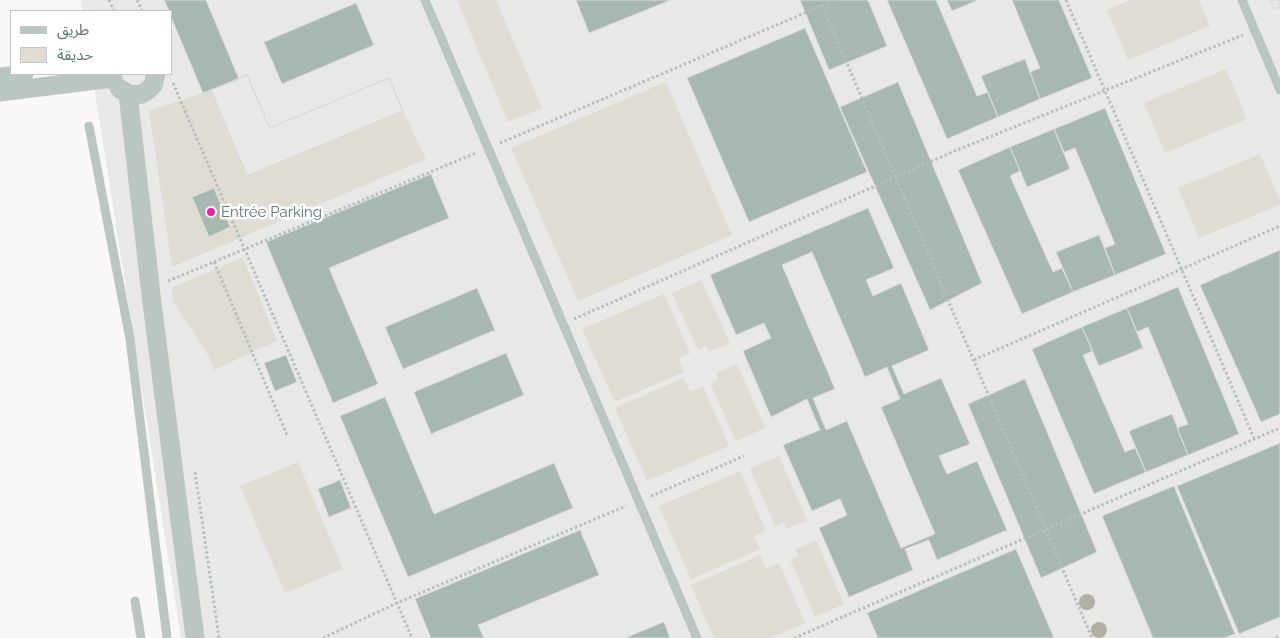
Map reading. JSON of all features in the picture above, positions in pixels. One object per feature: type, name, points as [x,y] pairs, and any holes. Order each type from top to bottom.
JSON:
[{"type":"street","points":[[0,77],[16,75]]},
{"type":"street","points":[[0,92],[113,76],[118,88],[128,94],[135,95],[148,90],[156,79],[164,78]]},
{"type":"street","points":[[128,94],[152,303],[195,638]]},
{"type":"lane","points":[[425,0],[698,638]]},
{"type":"lane","points":[[1242,0],[1280,90]]},
{"type":"lane","points":[[89,126],[130,339],[167,638]]},
{"type":"lane","points":[[135,601],[141,638]]},
{"type":"path","points":[[820,0],[1092,638]]},
{"type":"path","points":[[1066,0],[1254,438]]},
{"type":"path","points":[[563,324],[958,150],[1255,30]]},
{"type":"path","points":[[164,78],[412,638]]},
{"type":"path","points":[[974,360],[1280,226]]},
{"type":"path","points":[[214,262],[287,435]]},
{"type":"path","points":[[794,638],[1280,428]]},
{"type":"path","points":[[323,638],[397,603],[744,456]]},
{"type":"path","points":[[1276,638],[1280,636]]},
{"type":"shaded area","points":[[81,0],[1280,0],[1280,638],[181,638],[92,75],[172,75],[172,10],[82,10]]},
{"type":"green space","points":[[457,0],[496,0],[542,108],[508,122]]},
{"type":"green space","points":[[1130,0],[1199,0],[1210,26],[1128,60],[1107,10]]},
{"type":"green space","points":[[1226,69],[1247,119],[1165,153],[1144,103]]},
{"type":"green space","points":[[666,82],[732,235],[578,301],[511,148]]},
{"type":"green space","points":[[211,90],[247,176],[403,111],[426,159],[172,267],[149,111]]},
{"type":"green space","points":[[1260,154],[1280,205],[1199,238],[1178,188]]},
{"type":"green space","points":[[243,257],[277,341],[214,370],[208,355],[173,301],[172,288]]},
{"type":"green space","points":[[701,280],[730,343],[709,352],[706,346],[698,350],[672,293]]},
{"type":"green space","points":[[664,294],[690,353],[678,359],[684,372],[615,402],[582,329]]},
{"type":"green space","points":[[737,364],[765,428],[736,441],[710,383],[719,379],[716,373]]},
{"type":"green space","points":[[684,378],[690,391],[703,386],[729,446],[647,481],[615,408]]},
{"type":"green space","points":[[779,456],[807,520],[787,529],[784,523],[775,526],[750,469]]},
{"type":"green space","points":[[298,462],[343,569],[285,593],[240,486]]},
{"type":"green space","points":[[740,471],[766,531],[754,536],[760,549],[691,579],[659,506]]},
{"type":"green space","points":[[816,540],[844,604],[815,617],[790,559],[798,556],[796,549]]},
{"type":"green space","points":[[760,555],[766,569],[779,563],[805,623],[771,638],[714,638],[691,585]]},
{"type":"building","points":[[164,0],[206,0],[239,79],[203,93],[172,19],[172,10],[169,10]]},
{"type":"building","points":[[576,0],[671,0],[589,33]]},
{"type":"building","points":[[800,0],[868,0],[887,46],[829,70]]},
{"type":"building","points":[[887,0],[936,0],[977,96],[988,92],[998,117],[947,139]]},
{"type":"building","points":[[947,0],[978,0],[952,11]]},
{"type":"building","points":[[1012,0],[1059,0],[1092,78],[1040,99],[1030,72],[1040,68]]},
{"type":"building","points":[[1270,0],[1280,0],[1280,7],[1274,9]]},
{"type":"building","points":[[1270,0],[1280,0],[1280,7],[1274,9]]},
{"type":"building","points":[[356,3],[374,45],[282,84],[264,42]]},
{"type":"building","points":[[805,28],[867,172],[749,222],[687,78]]},
{"type":"building","points":[[1025,59],[1040,99],[998,117],[981,76]]},
{"type":"building","points":[[247,75],[270,128],[389,78],[403,111],[247,176],[211,90]]},
{"type":"building","points":[[247,75],[270,128],[389,78],[403,111],[247,176],[211,90]]},
{"type":"building","points":[[898,82],[982,283],[930,310],[840,107]]},
{"type":"building","points":[[1105,108],[1166,254],[1115,275],[1105,248],[1115,244],[1075,148],[1064,152],[1054,129]]},
{"type":"building","points":[[1054,129],[1070,169],[1027,187],[1010,147]]},
{"type":"building","points":[[1010,147],[1020,171],[1010,176],[1053,272],[1062,268],[1073,292],[1022,314],[958,170]]},
{"type":"building","points":[[431,174],[449,218],[329,268],[378,384],[333,403],[266,242]]},
{"type":"building","name":"Entrée Parking","points":[[214,188],[230,227],[209,237],[192,197]]},
{"type":"building","points":[[868,208],[894,268],[866,280],[873,296],[901,283],[929,350],[892,366],[904,394],[941,378],[970,444],[939,456],[947,474],[977,461],[1007,530],[937,560],[929,540],[905,549],[913,570],[849,597],[819,528],[847,515],[840,499],[812,511],[783,445],[820,430],[807,399],[771,417],[743,351],[771,338],[764,323],[736,335],[710,275]]},
{"type":"building","points":[[1099,235],[1115,275],[1073,292],[1056,252]]},
{"type":"building","points":[[1280,250],[1280,414],[1261,422],[1200,285]]},
{"type":"building","points":[[812,252],[865,377],[887,367],[900,399],[881,407],[935,534],[901,548],[847,421],[826,430],[813,398],[835,389],[782,265]]},
{"type":"building","points":[[1178,287],[1239,434],[1188,455],[1177,428],[1188,424],[1148,327],[1137,332],[1127,308]]},
{"type":"building","points":[[477,288],[495,330],[403,369],[385,327]]},
{"type":"building","points":[[1127,308],[1143,348],[1099,366],[1082,327]]},
{"type":"building","points":[[1082,327],[1093,351],[1083,355],[1125,452],[1135,448],[1146,472],[1094,494],[1032,349]]},
{"type":"building","points":[[506,353],[524,395],[431,434],[414,392]]},
{"type":"building","points":[[286,355],[297,382],[275,391],[264,363]]},
{"type":"building","points":[[1025,379],[1097,552],[1041,578],[968,404]]},
{"type":"building","points":[[385,397],[434,514],[554,463],[573,508],[408,577],[340,416]]},
{"type":"building","points":[[1172,414],[1188,455],[1146,472],[1129,431]]},
{"type":"building","points":[[1280,443],[1280,617],[1239,634],[1177,486]]},
{"type":"building","points":[[340,480],[351,508],[329,517],[318,489]]},
{"type":"building","points":[[1174,486],[1235,634],[1224,638],[1153,638],[1102,516]]},
{"type":"building","points":[[580,530],[599,575],[478,625],[484,638],[431,638],[415,599]]},
{"type":"building","points":[[1016,549],[1054,638],[878,638],[867,613]]},
{"type":"building","points":[[664,622],[670,638],[625,638]]},
{"type":"place","name":"Entrée Parking","points":[[211,212]]}]
